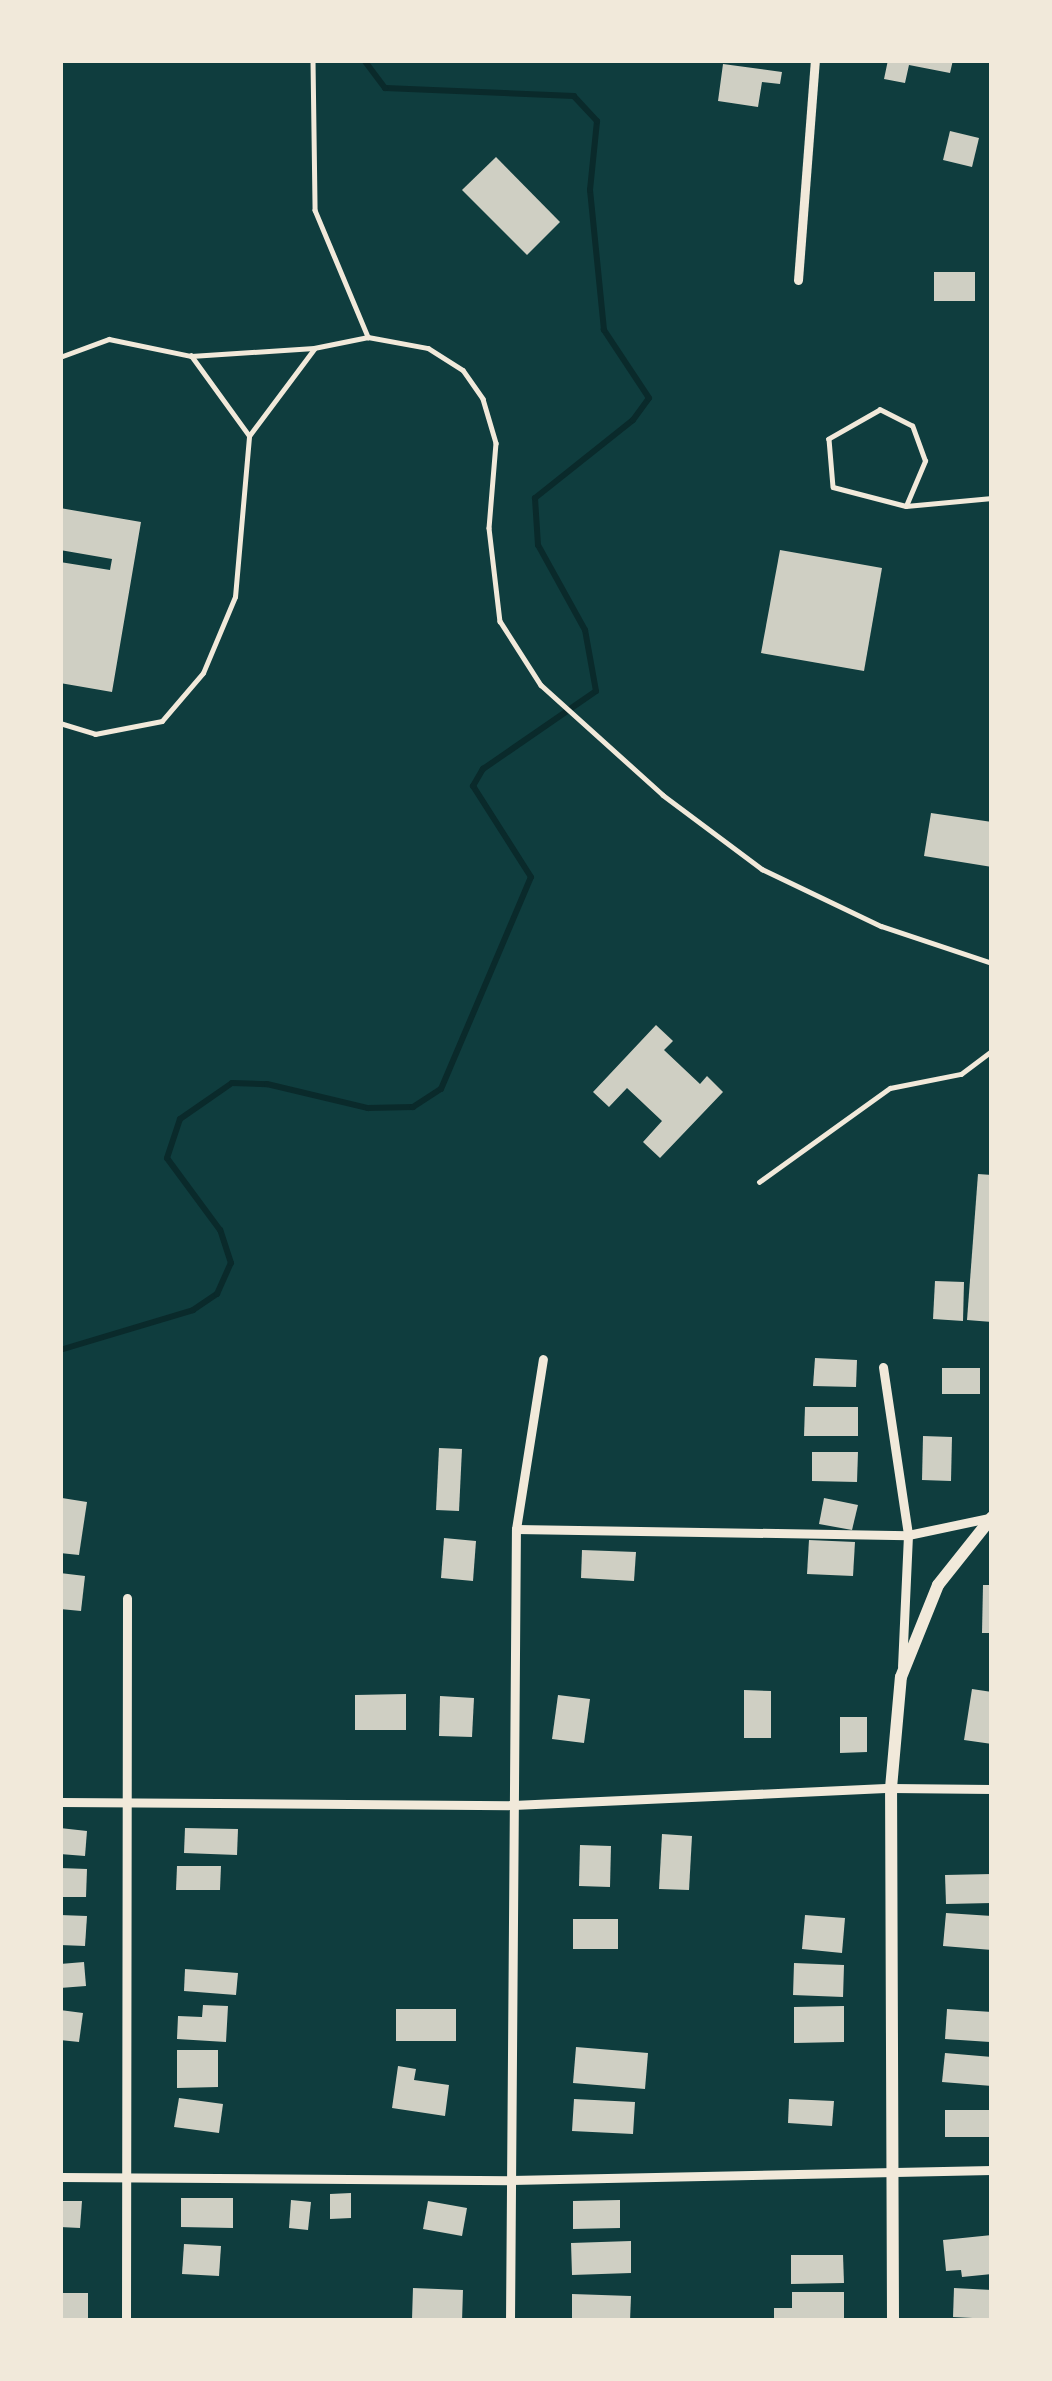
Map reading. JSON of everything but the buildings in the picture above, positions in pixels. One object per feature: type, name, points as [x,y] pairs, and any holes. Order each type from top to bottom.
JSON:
[{"type":"main road","points":[[893,2321],[891,1788],[901,1677],[938,1585],[991,1518]]},
{"type":"street","points":[[798,280],[815,60]]},
{"type":"street","points":[[510,2321],[516,1529],[543,1359]]},
{"type":"street","points":[[883,1367],[908,1535],[901,1677]]},
{"type":"street","points":[[516,1529],[908,1535],[991,1518]]},
{"type":"street","points":[[126,2321],[127,1598]]},
{"type":"street","points":[[60,1802],[513,1805],[891,1788],[992,1789]]},
{"type":"street","points":[[60,2177],[511,2180],[992,2170]]},
{"type":"lane","points":[[313,60],[315,210],[368,337]]},
{"type":"lane","points":[[60,357],[109,339],[191,356],[314,348],[368,337],[428,348],[463,370],[483,399],[496,443],[489,528],[500,621],[509,643],[542,685],[601,742],[762,869],[881,926],[992,963]]},
{"type":"lane","points":[[60,723],[95,734],[162,721],[203,673],[235,597],[249,436],[314,348]]},
{"type":"lane","points":[[191,356],[249,436]]},
{"type":"lane","points":[[906,506],[925,461],[912,426],[880,410],[830,439],[833,487],[906,506],[992,497]]},
{"type":"lane","points":[[759,1182],[890,1088],[961,1074],[992,1052]]},
{"type":"waterway","points":[[60,1350],[193,1310],[217,1294],[231,1263],[220,1230],[167,1158],[180,1119],[232,1083],[267,1084],[368,1108],[413,1107],[441,1089],[531,877],[473,786],[483,769],[596,691],[585,630],[538,545],[535,498],[633,420],[649,398],[604,330],[590,190],[597,121],[574,96],[385,88],[364,60]]}]
